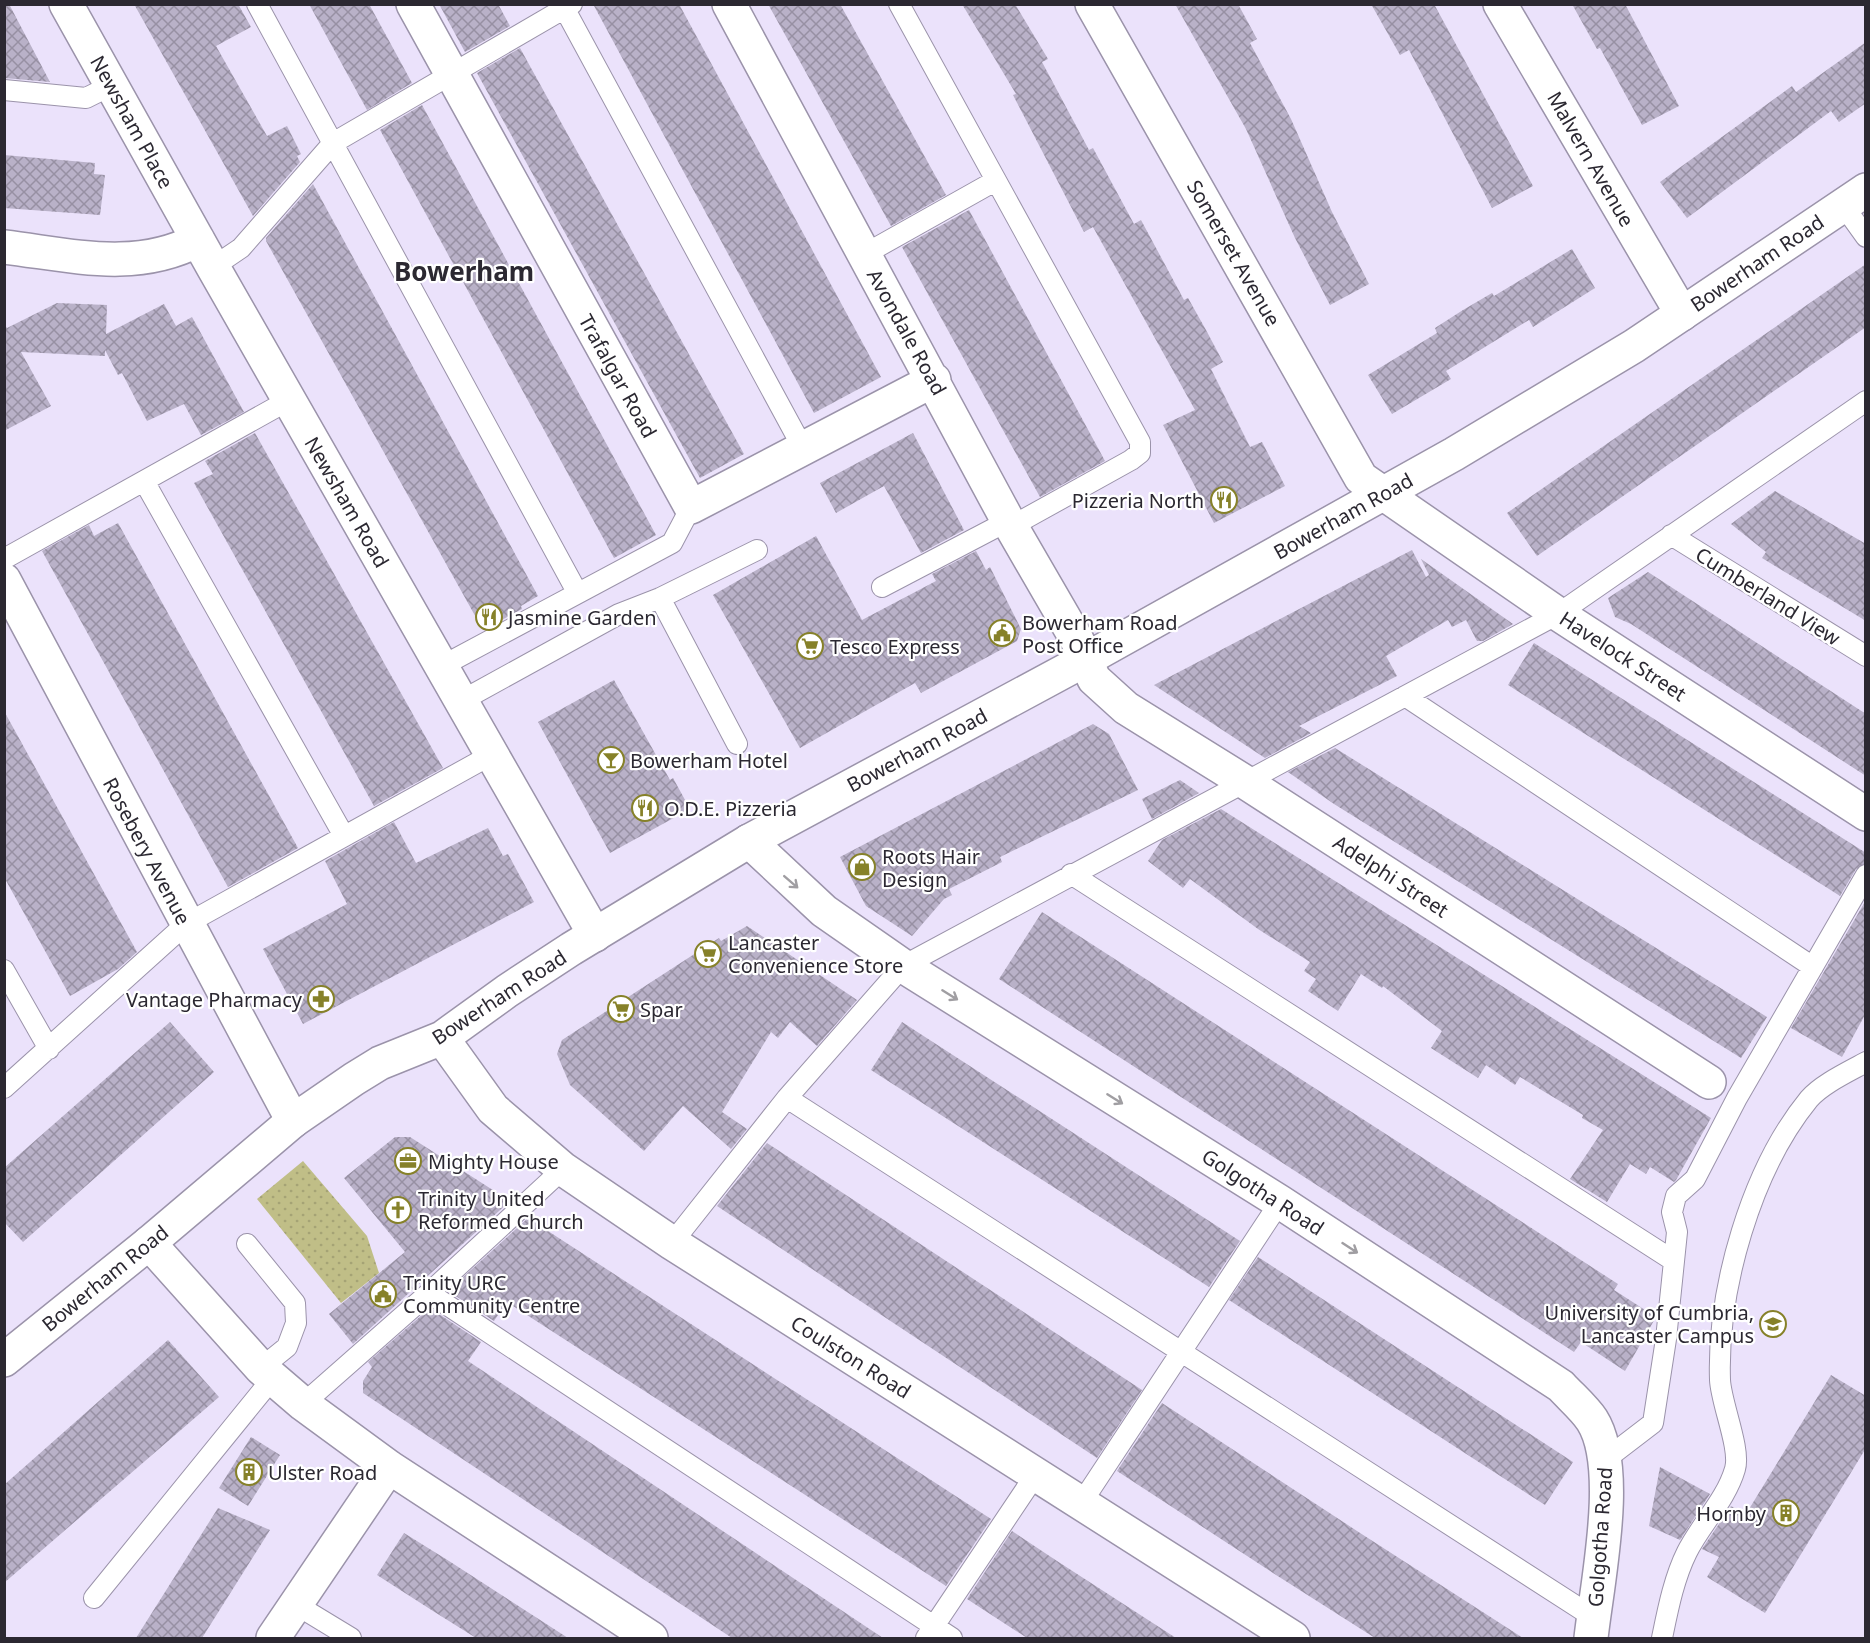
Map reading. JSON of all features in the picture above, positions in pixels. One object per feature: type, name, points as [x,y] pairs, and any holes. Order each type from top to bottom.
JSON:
[{"type":"street","name":"Newsham Place","points":[[66,4],[205,253]]},
{"type":"street","name":"Trafalgar Road","points":[[413,4],[691,507]]},
{"type":"street","name":"Avondale Road","points":[[729,4],[1010,523],[1077,640],[1085,660]]},
{"type":"street","name":"Somerset Avenue","points":[[1092,4],[1361,477],[1384,495]]},
{"type":"street","name":"Malvern Avenue","points":[[1500,4],[1682,314]]},
{"type":"street","name":"Bowerham Road","points":[[6,1353],[149,1243],[292,1121],[380,1063],[442,1038],[518,983],[749,841],[1085,660],[1384,495],[1624,352],[1855,197]]},
{"type":"street","points":[[4,247],[116,260],[150,258],[176,251],[205,253]]},
{"type":"street","name":"Newsham Road","points":[[205,253],[595,935]]},
{"type":"street","points":[[691,507],[804,450],[934,380]]},
{"type":"street","name":"Havelock Street","points":[[1384,495],[1558,614],[1866,814]]},
{"type":"street","name":"Rosebery Avenue","points":[[4,580],[292,1121]]},
{"type":"street","name":"Adelphi Street","points":[[1085,660],[1094,679],[1126,708],[1245,782],[1709,1082]]},
{"type":"street","name":"Golgotha Road","points":[[749,841],[824,911],[903,966],[1280,1202],[1561,1386],[1593,1420],[1606,1459],[1598,1580],[1592,1628]]},
{"type":"street","name":"Coulston Road","points":[[442,1038],[493,1109],[563,1169],[672,1243],[1293,1638]]},
{"type":"street","points":[[149,1243],[267,1373],[303,1404],[389,1467],[651,1638]]},
{"type":"street","points":[[273,1638],[389,1467]]},
{"type":"lane","points":[[257,4],[577,592]]},
{"type":"lane","points":[[882,587],[1010,523],[1131,460],[1140,453],[1140,442],[899,4]]},
{"type":"lane","points":[[205,253],[241,248],[333,142],[566,6],[804,450]]},
{"type":"lane","points":[[4,90],[86,98],[112,85]]},
{"type":"lane","points":[[865,254],[995,181]]},
{"type":"lane","points":[[1855,197],[1866,237]]},
{"type":"lane","points":[[4,559],[289,400]]},
{"type":"lane","points":[[672,1243],[787,1098],[903,966],[1558,614],[1866,401]]},
{"type":"lane","points":[[144,481],[344,836]]},
{"type":"lane","points":[[442,666],[672,543],[691,507]]},
{"type":"lane","name":"Cumberland View","points":[[1671,536],[1866,656]]},
{"type":"lane","points":[[461,701],[619,614],[660,598],[757,550]]},
{"type":"lane","points":[[660,598],[737,744]]},
{"type":"lane","points":[[1405,696],[1813,967]]},
{"type":"lane","points":[[4,1088],[186,924],[491,755]]},
{"type":"lane","points":[[1071,874],[1674,1261]]},
{"type":"lane","points":[[1606,1459],[1653,1424],[1677,1232],[1672,1212],[1676,1196],[1695,1179],[1737,1098],[1866,875]]},
{"type":"lane","points":[[4,970],[49,1049]]},
{"type":"lane","points":[[1662,1638],[1670,1601],[1687,1552],[1724,1492],[1736,1467],[1720,1381],[1724,1314],[1739,1240],[1769,1161],[1810,1098],[1866,1062]]},
{"type":"lane","points":[[787,1098],[1180,1351],[1592,1628]]},
{"type":"lane","points":[[303,1404],[429,1293],[563,1169]]},
{"type":"lane","points":[[1082,1502],[1280,1202]]},
{"type":"lane","points":[[94,1598],[287,1347],[296,1323],[295,1303],[247,1244]]},
{"type":"lane","points":[[429,1293],[930,1633],[952,1638]]},
{"type":"lane","points":[[930,1633],[1036,1474]]},
{"type":"lane","points":[[296,1604],[351,1638]]},
{"type":"shaded area","points":[[303,1161],[367,1236],[379,1273],[341,1303],[257,1199]]},
{"type":"building","points":[[4,4],[9,4],[50,82],[4,78]]},
{"type":"building","points":[[134,4],[238,4],[251,27],[216,46],[267,136],[287,126],[301,154],[297,156],[300,162],[253,216]]},
{"type":"building","points":[[309,4],[369,4],[412,83],[367,110]]},
{"type":"building","points":[[439,4],[498,4],[510,26],[465,52]]},
{"type":"building","points":[[593,4],[679,4],[881,377],[814,413]]},
{"type":"building","points":[[768,4],[840,4],[946,195],[891,226]]},
{"type":"building","points":[[962,4],[1015,4],[1048,59],[1042,62],[1089,150],[1093,148],[1134,224],[1141,220],[1184,300],[1188,298],[1223,362],[1211,369],[1250,447],[1262,442],[1285,486],[1214,523],[1163,425],[1195,410],[1093,227],[1084,232],[1013,95],[1016,94]]},
{"type":"building","points":[[1175,4],[1238,4],[1257,39],[1250,43],[1291,119],[1332,212],[1369,284],[1330,305],[1295,238],[1246,129]]},
{"type":"building","points":[[1371,4],[1434,4],[1533,186],[1492,208],[1409,50],[1400,55]]},
{"type":"building","points":[[1572,4],[1625,4],[1679,106],[1642,125],[1600,48],[1597,49]]},
{"type":"building","points":[[1866,42],[1866,103],[1839,122],[1831,111],[1687,218],[1660,182],[1792,86],[1796,92]]},
{"type":"building","points":[[520,48],[744,454],[700,478],[477,73]]},
{"type":"building","points":[[422,105],[656,535],[614,558],[380,130]]},
{"type":"building","points":[[4,155],[95,163],[94,174],[105,175],[100,215],[4,208]]},
{"type":"building","points":[[313,184],[538,596],[521,606],[522,609],[483,630],[266,241],[266,238]]},
{"type":"building","points":[[969,210],[1105,461],[1040,497],[902,247]]},
{"type":"building","points":[[1572,249],[1595,288],[1533,327],[1529,320],[1446,371],[1451,379],[1392,414],[1368,375],[1437,333],[1435,328],[1463,310],[1492,293],[1494,296]]},
{"type":"building","points":[[1866,264],[1866,327],[1537,556],[1507,513]]},
{"type":"building","points":[[57,303],[107,305],[106,334],[164,304],[176,326],[192,317],[244,412],[201,435],[184,404],[147,421],[122,373],[118,375],[105,350],[105,356],[21,352],[51,406],[4,431],[4,324],[7,328]]},
{"type":"building","points":[[255,433],[443,768],[374,806],[194,483],[213,474],[205,461]]},
{"type":"building","points":[[913,433],[964,530],[921,553],[884,486],[836,513],[820,483]]},
{"type":"building","points":[[1775,491],[1866,544],[1866,621],[1762,558],[1766,552],[1731,524]]},
{"type":"building","points":[[118,523],[298,848],[228,887],[42,551],[89,525],[94,536]]},
{"type":"building","name":"Tesco Express","points":[[816,536],[862,620],[936,581],[932,574],[976,551],[986,570],[990,567],[1021,629],[1017,641],[921,693],[915,683],[800,748],[713,595]]},
{"type":"building","points":[[1412,550],[1426,577],[1429,575],[1421,559],[1513,624],[1483,641],[1477,641],[1466,620],[1452,627],[1448,620],[1386,656],[1397,676],[1299,726],[1311,733],[1265,758],[1154,685]]},
{"type":"building","points":[[1648,572],[1866,714],[1866,776],[1631,624],[1615,617],[1608,598]]},
{"type":"building","points":[[1534,643],[1866,853],[1866,863],[1856,869],[1840,896],[1508,685]]},
{"type":"building","name":"Bowerham Hotel","points":[[614,680],[670,780],[673,778],[690,809],[610,853],[538,722]]},
{"type":"building","points":[[4,711],[137,952],[118,969],[70,996],[4,877]]},
{"type":"building","points":[[1093,724],[1109,734],[1138,790],[1000,857],[1002,862],[949,889],[952,895],[944,899],[912,936],[866,906],[840,857]]},
{"type":"building","points":[[1335,748],[1767,1017],[1741,1058],[1334,804],[1288,772]]},
{"type":"building","points":[[1180,780],[1199,793],[1152,819],[1142,799]]},
{"type":"building","points":[[1221,809],[1711,1118],[1676,1180],[1674,1182],[1650,1167],[1646,1174],[1630,1164],[1607,1202],[1570,1179],[1603,1130],[1582,1118],[1583,1115],[1520,1077],[1515,1085],[1486,1065],[1478,1078],[1431,1048],[1442,1031],[1383,986],[1382,988],[1361,974],[1338,1011],[1308,991],[1316,979],[1304,971],[1310,962],[1258,929],[1190,879],[1183,888],[1148,861],[1162,840]]},
{"type":"building","points":[[394,822],[416,863],[488,828],[503,856],[508,854],[534,902],[303,1024],[263,949],[347,904],[325,861]]},
{"type":"building","points":[[1866,900],[1866,1013],[1842,1057],[1791,1028]]},
{"type":"building","points":[[1042,912],[1618,1284],[1614,1290],[1656,1317],[1625,1371],[1581,1342],[1574,1352],[999,979]]},
{"type":"building","points":[[747,926],[857,1000],[817,1046],[790,1022],[778,1038],[771,1032],[722,1112],[747,1129],[731,1149],[683,1106],[644,1151],[570,1085],[557,1054],[562,1040],[719,938],[721,941]]},
{"type":"building","points":[[170,1022],[214,1072],[23,1242],[4,1222],[4,1168]]},
{"type":"building","points":[[902,1022],[1240,1241],[1209,1287],[871,1070]]},
{"type":"building","points":[[395,1137],[410,1137],[510,1201],[353,1344],[329,1314],[405,1252],[344,1178]]},
{"type":"building","points":[[767,1143],[1142,1390],[1097,1458],[717,1206]]},
{"type":"building","points":[[528,1218],[991,1519],[946,1586],[507,1302],[494,1321],[448,1291]]},
{"type":"building","points":[[1258,1257],[1573,1462],[1545,1505],[1229,1300]]},
{"type":"building","points":[[430,1308],[481,1342],[468,1361],[883,1638],[732,1638],[363,1393],[363,1381],[372,1367],[368,1362]]},
{"type":"building","points":[[168,1340],[219,1397],[4,1583],[4,1485]]},
{"type":"building","name":"Hornby","points":[[1831,1375],[1866,1396],[1866,1448],[1765,1613],[1707,1577],[1719,1557],[1702,1549],[1731,1506],[1746,1514]]},
{"type":"building","points":[[1162,1403],[1523,1638],[1375,1638],[1273,1573],[1117,1471]]},
{"type":"building","name":"Ulster Road","points":[[251,1437],[280,1455],[248,1506],[219,1488]]},
{"type":"building","points":[[1660,1467],[1710,1494],[1680,1540],[1649,1526]]},
{"type":"building","points":[[218,1508],[270,1530],[202,1638],[136,1638]]},
{"type":"building","points":[[1012,1531],[1176,1638],[1027,1638],[967,1599]]},
{"type":"building","points":[[404,1533],[568,1638],[476,1638],[433,1611],[377,1575]]},
{"type":"place","name":"Pizzeria North","points":[[1224,500]]},
{"type":"place","name":"Jasmine Garden","points":[[489,617]]},
{"type":"place","name":"Bowerham Road Post Office","points":[[1002,633]]},
{"type":"place","name":"Tesco Express","points":[[810,646]]},
{"type":"place","name":"Bowerham Hotel","points":[[611,760]]},
{"type":"place","name":"O.D.E. Pizzeria","points":[[645,808]]},
{"type":"place","name":"Roots Hair Design","points":[[862,867]]},
{"type":"place","name":"Lancaster Convenience Store","points":[[708,954]]},
{"type":"place","name":"Vantage Pharmacy","points":[[321,999]]},
{"type":"place","name":"Spar","points":[[621,1009]]},
{"type":"place","name":"Mighty House","points":[[408,1161]]},
{"type":"place","name":"Trinity United Reformed Church","points":[[398,1210]]},
{"type":"place","name":"Trinity URC Community Centre","points":[[383,1294]]},
{"type":"place","name":"University of Cumbria, Lancaster Campus","points":[[1773,1324]]},
{"type":"place","name":"Ulster Road","points":[[249,1472]]},
{"type":"place","name":"Hornby","points":[[1786,1513]]},
{"type":"district","name":"Bowerham","points":[[464,271]]}]
